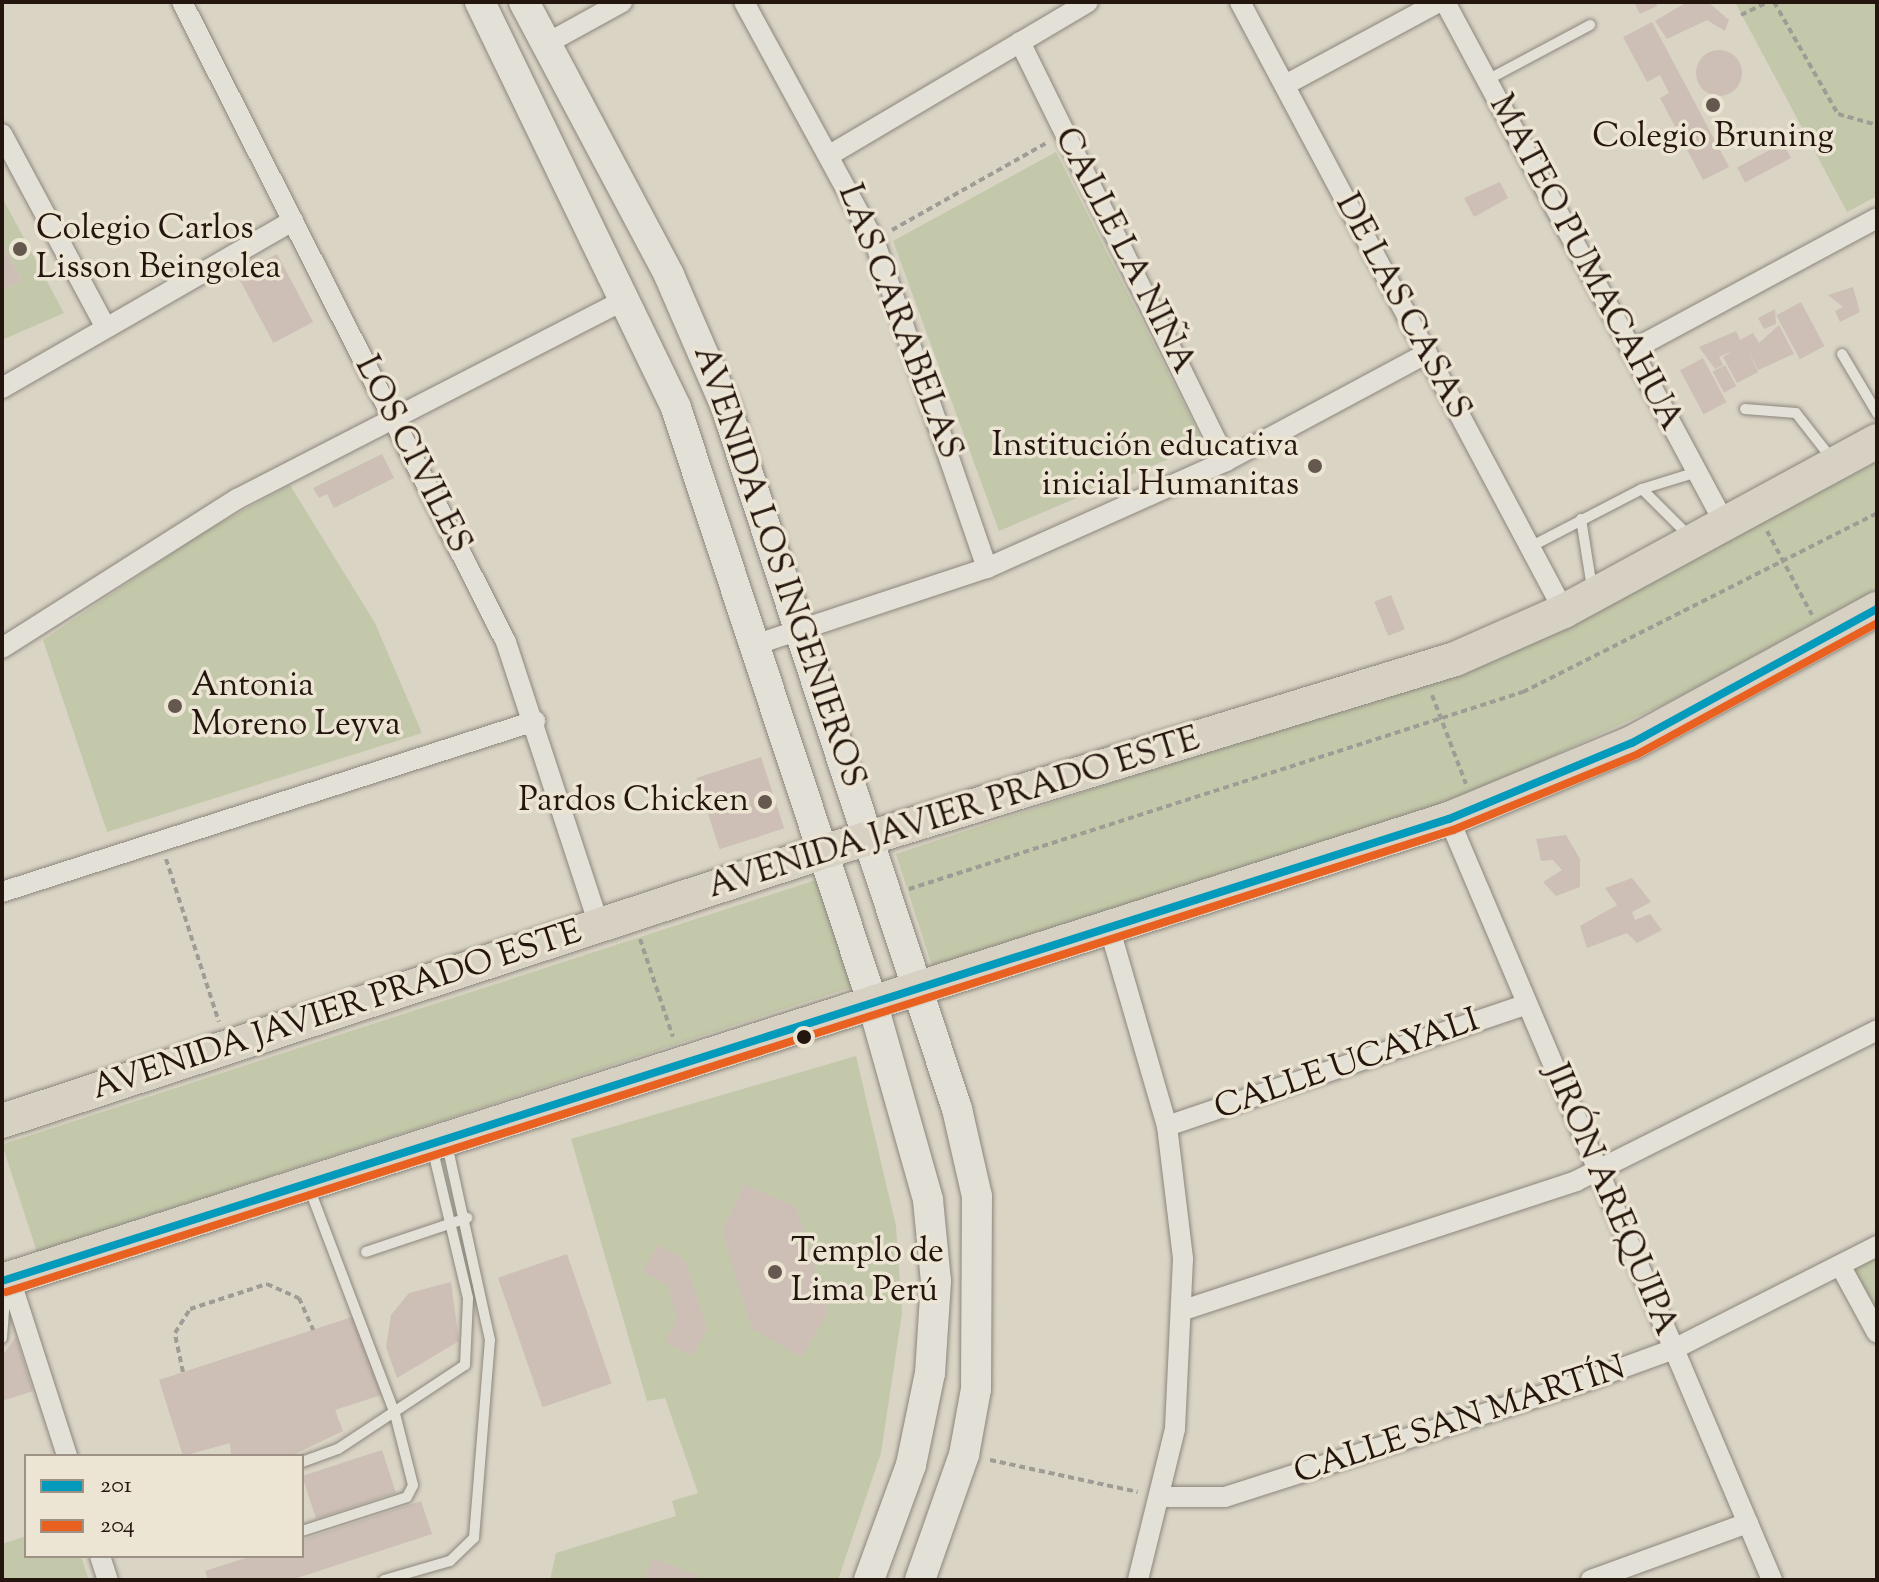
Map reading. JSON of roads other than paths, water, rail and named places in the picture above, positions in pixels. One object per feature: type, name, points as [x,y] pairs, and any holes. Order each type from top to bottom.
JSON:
[{"type":"main road","name":"AVENIDA JAVIER PRADO ESTE","points":[[2,1121],[823,852],[1421,671],[1579,604],[1877,441]]},
{"type":"main road","points":[[6,1280],[871,998],[1110,930],[1462,814],[1632,743],[1877,609]]},
{"type":"street","name":"LOS CIVILES","points":[[182,2],[506,642],[535,721],[599,925]]},
{"type":"street","name":"AVENIDA LOS INGENIEROS","points":[[480,2],[681,421],[757,644],[871,998],[928,1200],[936,1281],[930,1373],[911,1465],[869,1580]]},
{"type":"street","name":"AVENIDA LOS INGENIEROS","points":[[524,2],[702,345],[803,629],[872,838],[918,983],[977,1196],[976,1389],[964,1455],[920,1580]]},
{"type":"street","points":[[546,44],[622,2]]},
{"type":"street","name":"LAS CARABELAS","points":[[744,2],[833,153],[874,240],[987,568]]},
{"type":"street","points":[[833,153],[1088,2]]},
{"type":"street","name":"DE LAS CASAS","points":[[1240,2],[1530,547],[1579,604]]},
{"type":"street","points":[[1285,85],[1442,2]]},
{"type":"street","name":"MATEO PUMACAHUA","points":[[1442,2],[1697,472],[1740,516]]},
{"type":"street","name":"CALLE LA NIÑA","points":[[1020,42],[1226,461]]},
{"type":"street","points":[[2,134],[104,324]]},
{"type":"street","points":[[1632,350],[1877,218]]},
{"type":"street","points":[[2,388],[104,324],[293,221]]},
{"type":"street","points":[[2,648],[228,505],[393,417],[625,300]]},
{"type":"street","points":[[757,644],[987,568],[1226,461],[1427,353]]},
{"type":"street","points":[[2,892],[535,721]]},
{"type":"street","name":"JIRÓN AREQUIPA","points":[[1462,814],[1527,1004],[1772,1580]]},
{"type":"street","points":[[1110,930],[1167,1126],[1184,1310],[1163,1497],[1138,1580]]},
{"type":"street","name":"CALLE UCAYALI","points":[[1167,1126],[1527,1004]]},
{"type":"street","points":[[1184,1310],[1599,1172],[1877,1030]]},
{"type":"street","name":"CALLE SAN MARTÍN","points":[[1163,1497],[1206,1501],[1239,1494],[1674,1349],[1877,1246]]},
{"type":"street","points":[[1840,1265],[1877,1333]]},
{"type":"street","points":[[6,1280],[66,1454]]},
{"type":"street","points":[[1591,1580],[1748,1523]]},
{"type":"street","points":[[101,1558],[108,1580]]},
{"type":"lane","points":[[1487,80],[1590,25]]},
{"type":"lane","points":[[1842,354],[1877,413]]},
{"type":"lane","points":[[1745,409],[1796,413],[1835,464]]},
{"type":"lane","points":[[1530,547],[1642,489],[1697,472]]},
{"type":"lane","points":[[1642,489],[1694,541]]},
{"type":"lane","points":[[1579,604],[1581,519]]},
{"type":"lane","points":[[384,1580],[450,1561],[474,1538],[490,1340],[467,1218],[438,1139]]},
{"type":"lane","points":[[304,1461],[395,1414],[454,1378],[469,1350],[468,1298],[438,1139]]},
{"type":"lane","points":[[304,1530],[412,1493],[395,1414],[307,1182]]},
{"type":"lane","points":[[366,1252],[467,1218]]},
{"type":"lane","points":[[2,1338],[6,1280]]},
{"type":"place","name":"Colegio Bruning","points":[[1713,105]]},
{"type":"place","name":"Colegio Carlos Lisson Beingolea","points":[[20,249]]},
{"type":"place","name":"Institución educativa inicial Humanitas","points":[[1315,466]]},
{"type":"place","name":"Antonia Moreno Leyva","points":[[175,706]]},
{"type":"place","name":"Pardos Chicken","points":[[765,802]]},
{"type":"place","name":"Templo de Lima Perú","points":[[775,1272]]}]
